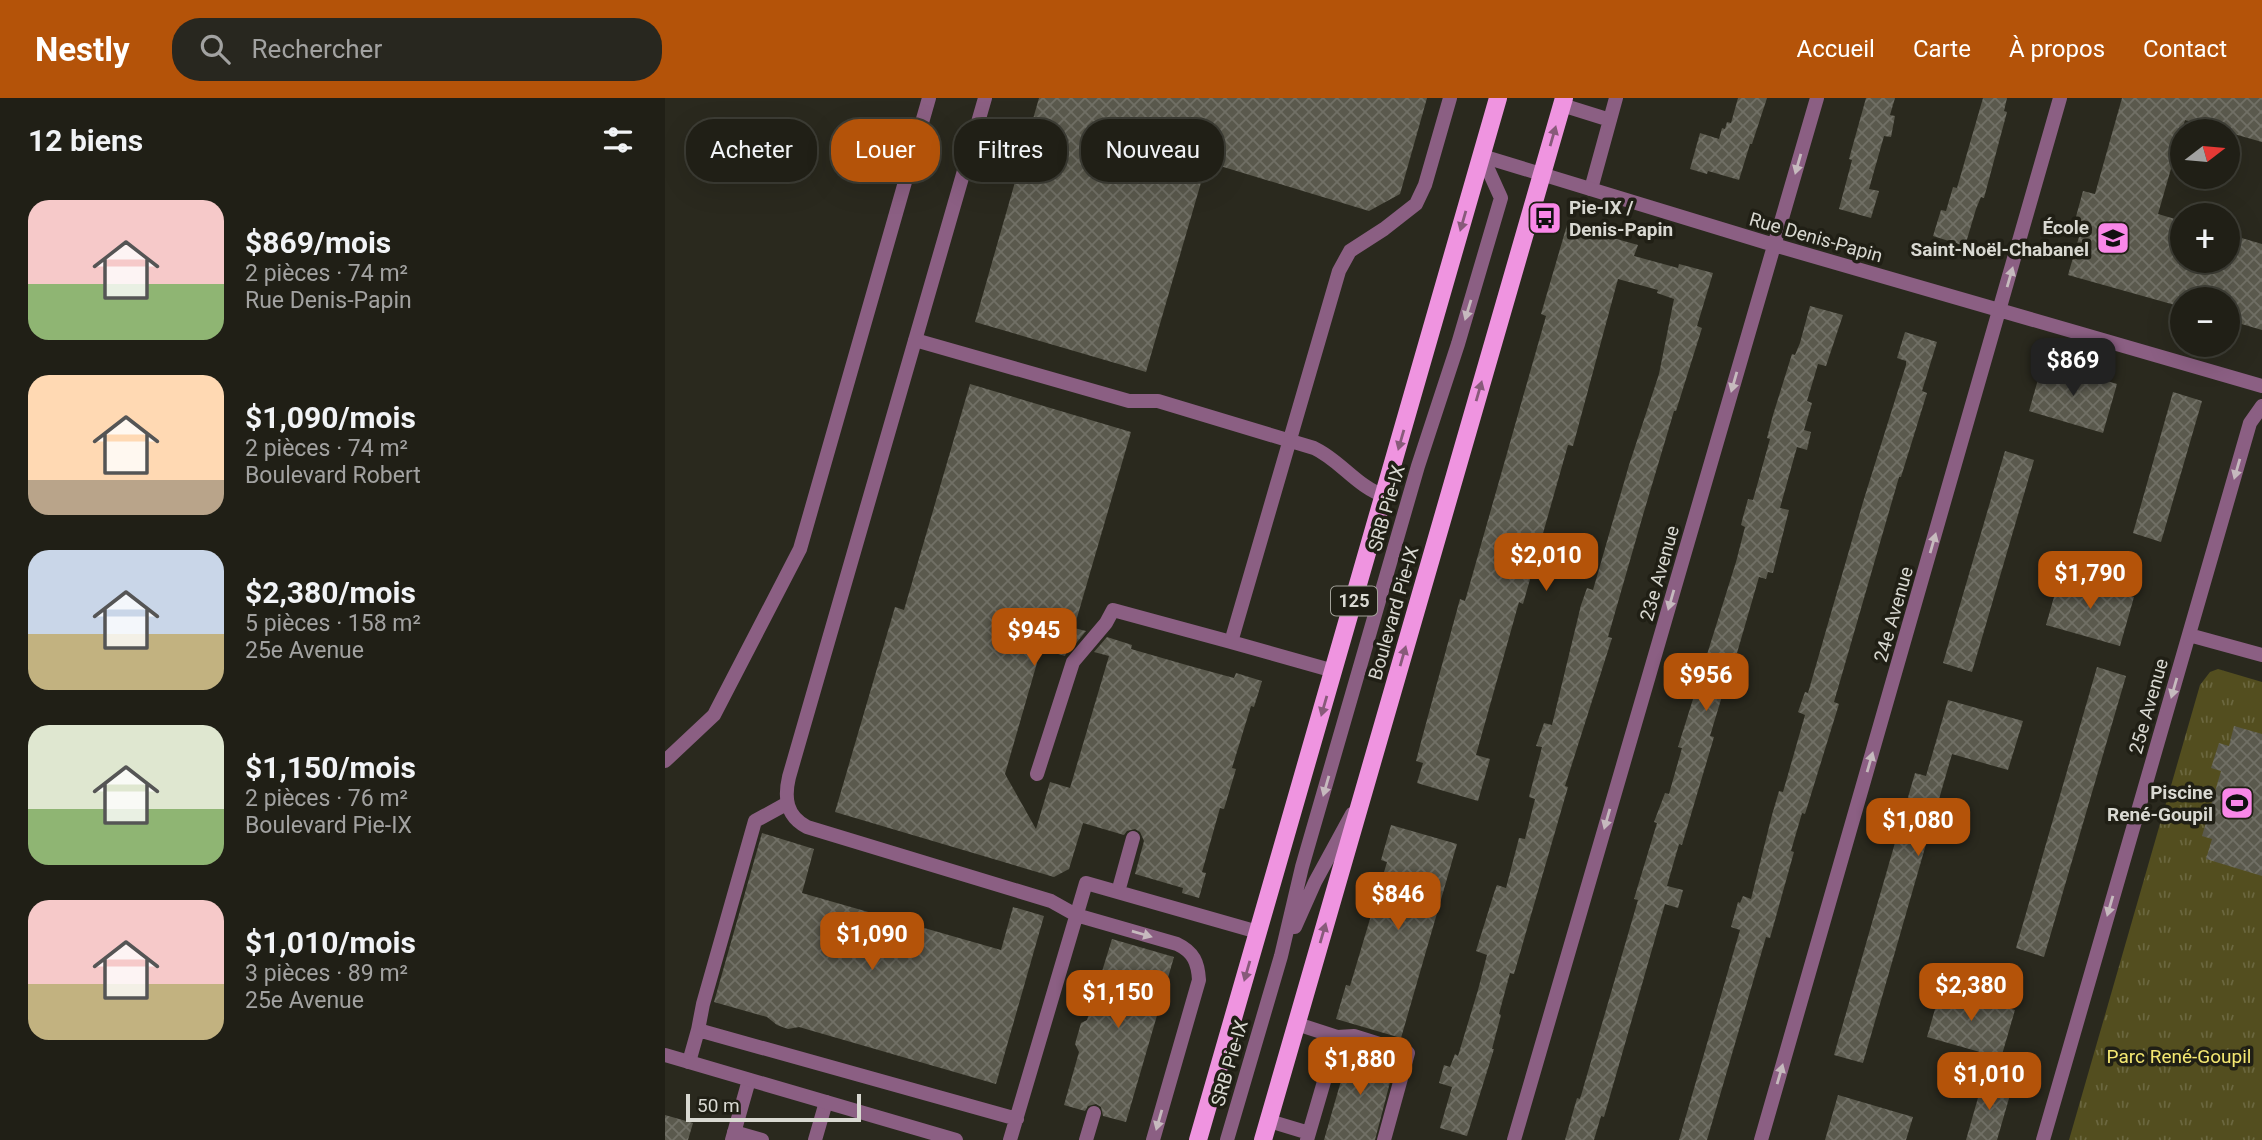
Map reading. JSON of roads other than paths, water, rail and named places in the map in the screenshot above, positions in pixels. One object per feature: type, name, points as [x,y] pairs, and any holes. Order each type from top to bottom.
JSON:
[{"type":"main road","name":"Boulevard Pie-IX","points":[[1198,1140],[1499,98]]},
{"type":"main road","name":"Boulevard Pie-IX","points":[[1263,1140],[1563,101]]},
{"type":"street","points":[[665,761],[715,715],[800,549],[929,98]]},
{"type":"street","points":[[985,98],[785,791],[786,804],[796,820],[807,827],[1051,901],[1076,915],[1177,944],[1188,951],[1196,960],[1199,981],[1153,1140]]},
{"type":"street","points":[[1231,642],[1342,262],[1350,251],[1416,204],[1425,185],[1450,98]]},
{"type":"street","points":[[1591,189],[1616,98]]},
{"type":"street","name":"23e Avenue","points":[[1514,1140],[1817,98]]},
{"type":"street","name":"24e Avenue","points":[[1761,1140],[2060,98]]},
{"type":"street","points":[[1563,101],[1610,120]]},
{"type":"street","name":"Rue Denis-Papin","points":[[1482,156],[1774,245],[2262,386]]},
{"type":"street","name":"SRB Pie-IX","points":[[1227,1140],[1281,957],[1302,867],[1418,466],[1501,198],[1482,156]]},
{"type":"street","points":[[915,340],[1129,401],[1158,401],[1322,452],[1370,489],[1385,496]]},
{"type":"street","name":"25e Avenue","points":[[2043,1140],[2250,423],[2262,407]]},
{"type":"street","points":[[1037,774],[1073,662],[1106,623],[1113,610],[1334,671]]},
{"type":"street","points":[[2189,635],[2262,655]]},
{"type":"street","name":"SRB Pie-IX","points":[[1281,957],[1315,882],[1364,793]]},
{"type":"street","points":[[689,1062],[755,821],[786,804]]},
{"type":"street","points":[[1118,892],[1133,838]]},
{"type":"street","points":[[1010,1140],[1086,883],[1258,932]]},
{"type":"street","points":[[1297,1024],[1337,1037],[1354,1036],[1408,1053],[1384,1140]]},
{"type":"street","points":[[698,1030],[1017,1119]]},
{"type":"street","points":[[1269,1121],[1308,1137],[1337,1037]]},
{"type":"street","points":[[665,1055],[956,1140]]},
{"type":"street","points":[[749,1080],[733,1136],[762,1140]]},
{"type":"street","points":[[815,1140],[826,1102]]},
{"type":"street","points":[[1086,1140],[1094,1113]]},
{"type":"place","name":"Pie-IX / Denis-Papin","points":[[1545,218]]},
{"type":"place","name":"École Saint-Noël-Chabanel","points":[[2113,238]]},
{"type":"place","name":"Piscine René-Goupil","points":[[2237,803]]},
{"type":"park label","name":"Parc René-Goupil","points":[[2179,1056]]}]
